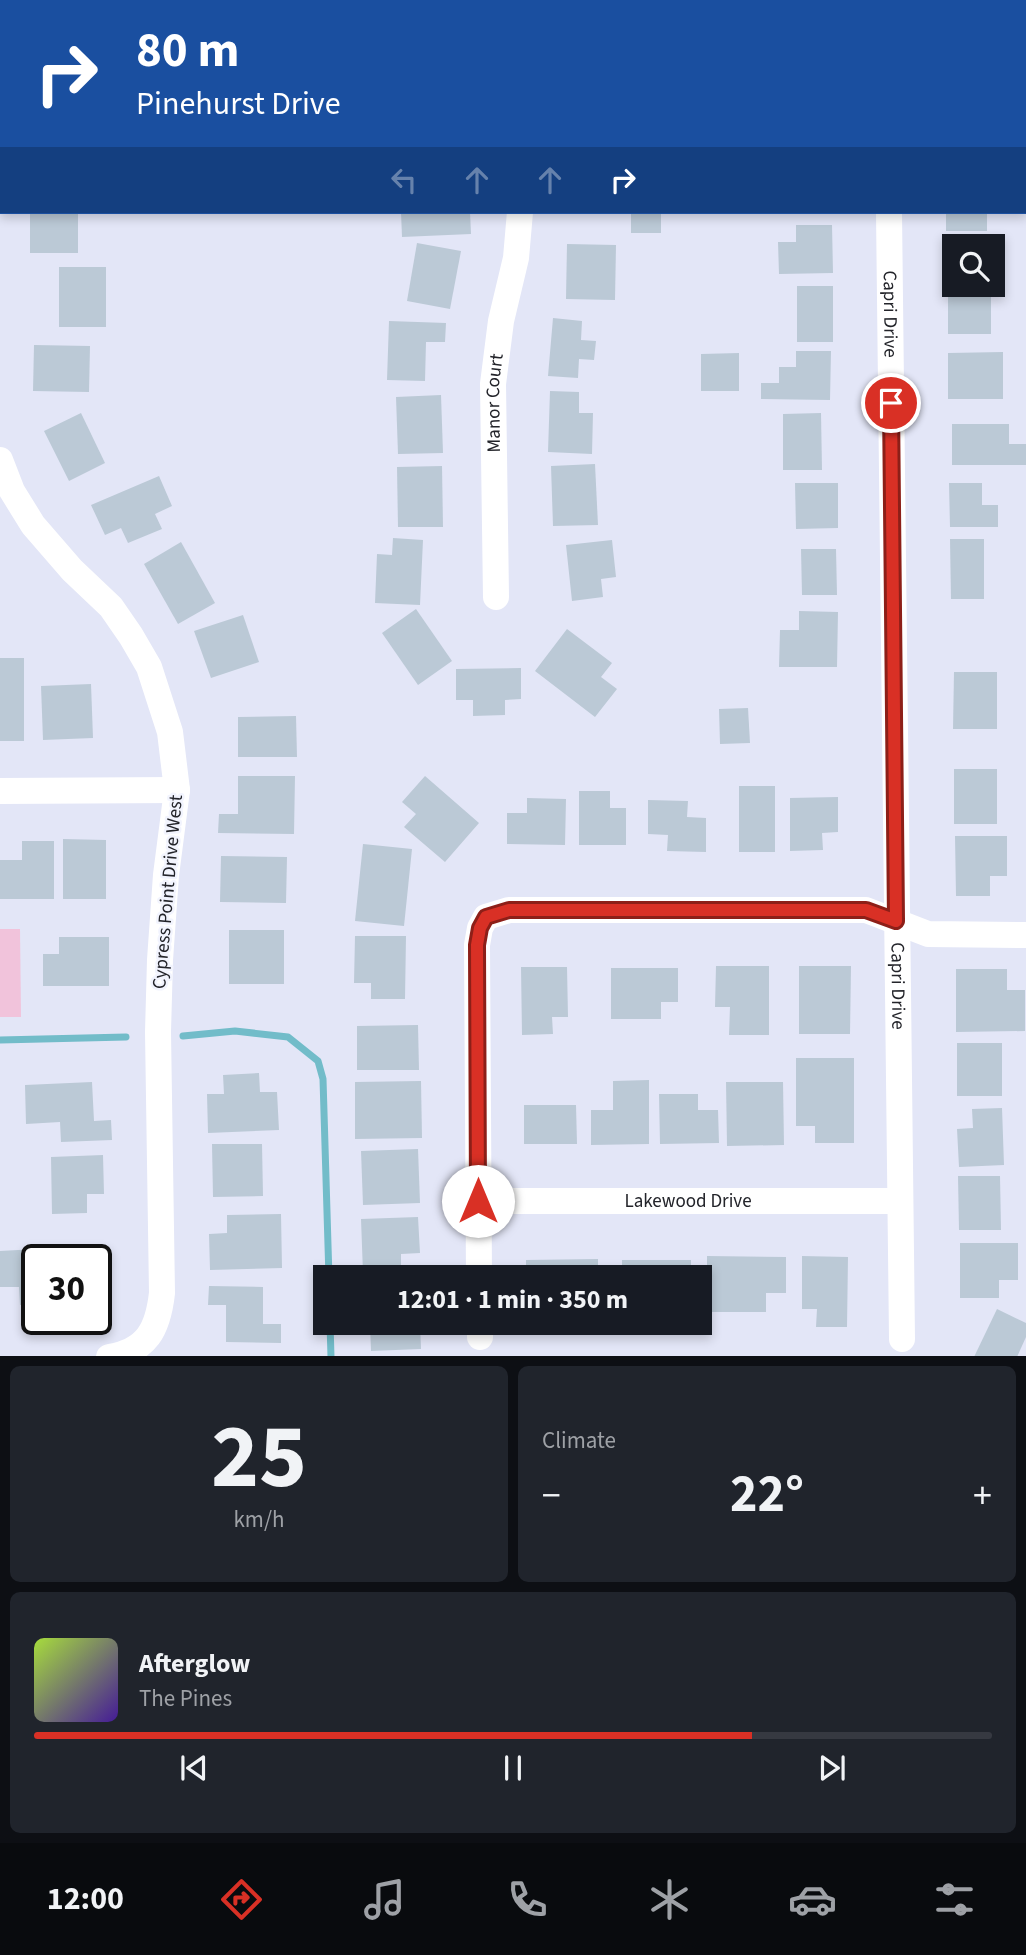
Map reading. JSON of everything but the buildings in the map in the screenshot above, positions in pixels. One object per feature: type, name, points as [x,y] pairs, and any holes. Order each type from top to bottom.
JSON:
[{"type":"street","name":"Manor Court","points":[[496,597],[493,384],[501,321],[516,258],[520,214]]},
{"type":"street","name":"Capri Drive","points":[[889,214],[902,1339]]},
{"type":"street","name":"Cypress Point Drive West","points":[[0,460],[6,493],[72,570],[111,607],[131,636],[149,667],[170,732],[177,790],[166,875],[160,960],[158,1032],[162,1293],[160,1313],[151,1334],[122,1355],[109,1356]]},
{"type":"street","points":[[0,791],[177,790]]},
{"type":"street","points":[[479,1265],[477,945],[480,928],[486,917],[509,910],[866,910],[928,934],[1026,935]]},
{"type":"street","name":"Lakewood Drive","points":[[478,1201],[899,1201]]},
{"type":"shaded area","points":[[0,929],[20,929],[21,1017],[0,1017]]},
{"type":"waterway","points":[[183,1036],[235,1031],[288,1037],[318,1061],[323,1079],[329,1265]]},
{"type":"waterway","points":[[0,1040],[126,1037]]},
{"type":"waterway","points":[[330,1335],[331,1356]]},
{"type":"route","points":[[478,1201],[477,945],[480,928],[486,917],[509,910],[866,910],[896,921],[891,403]]}]
